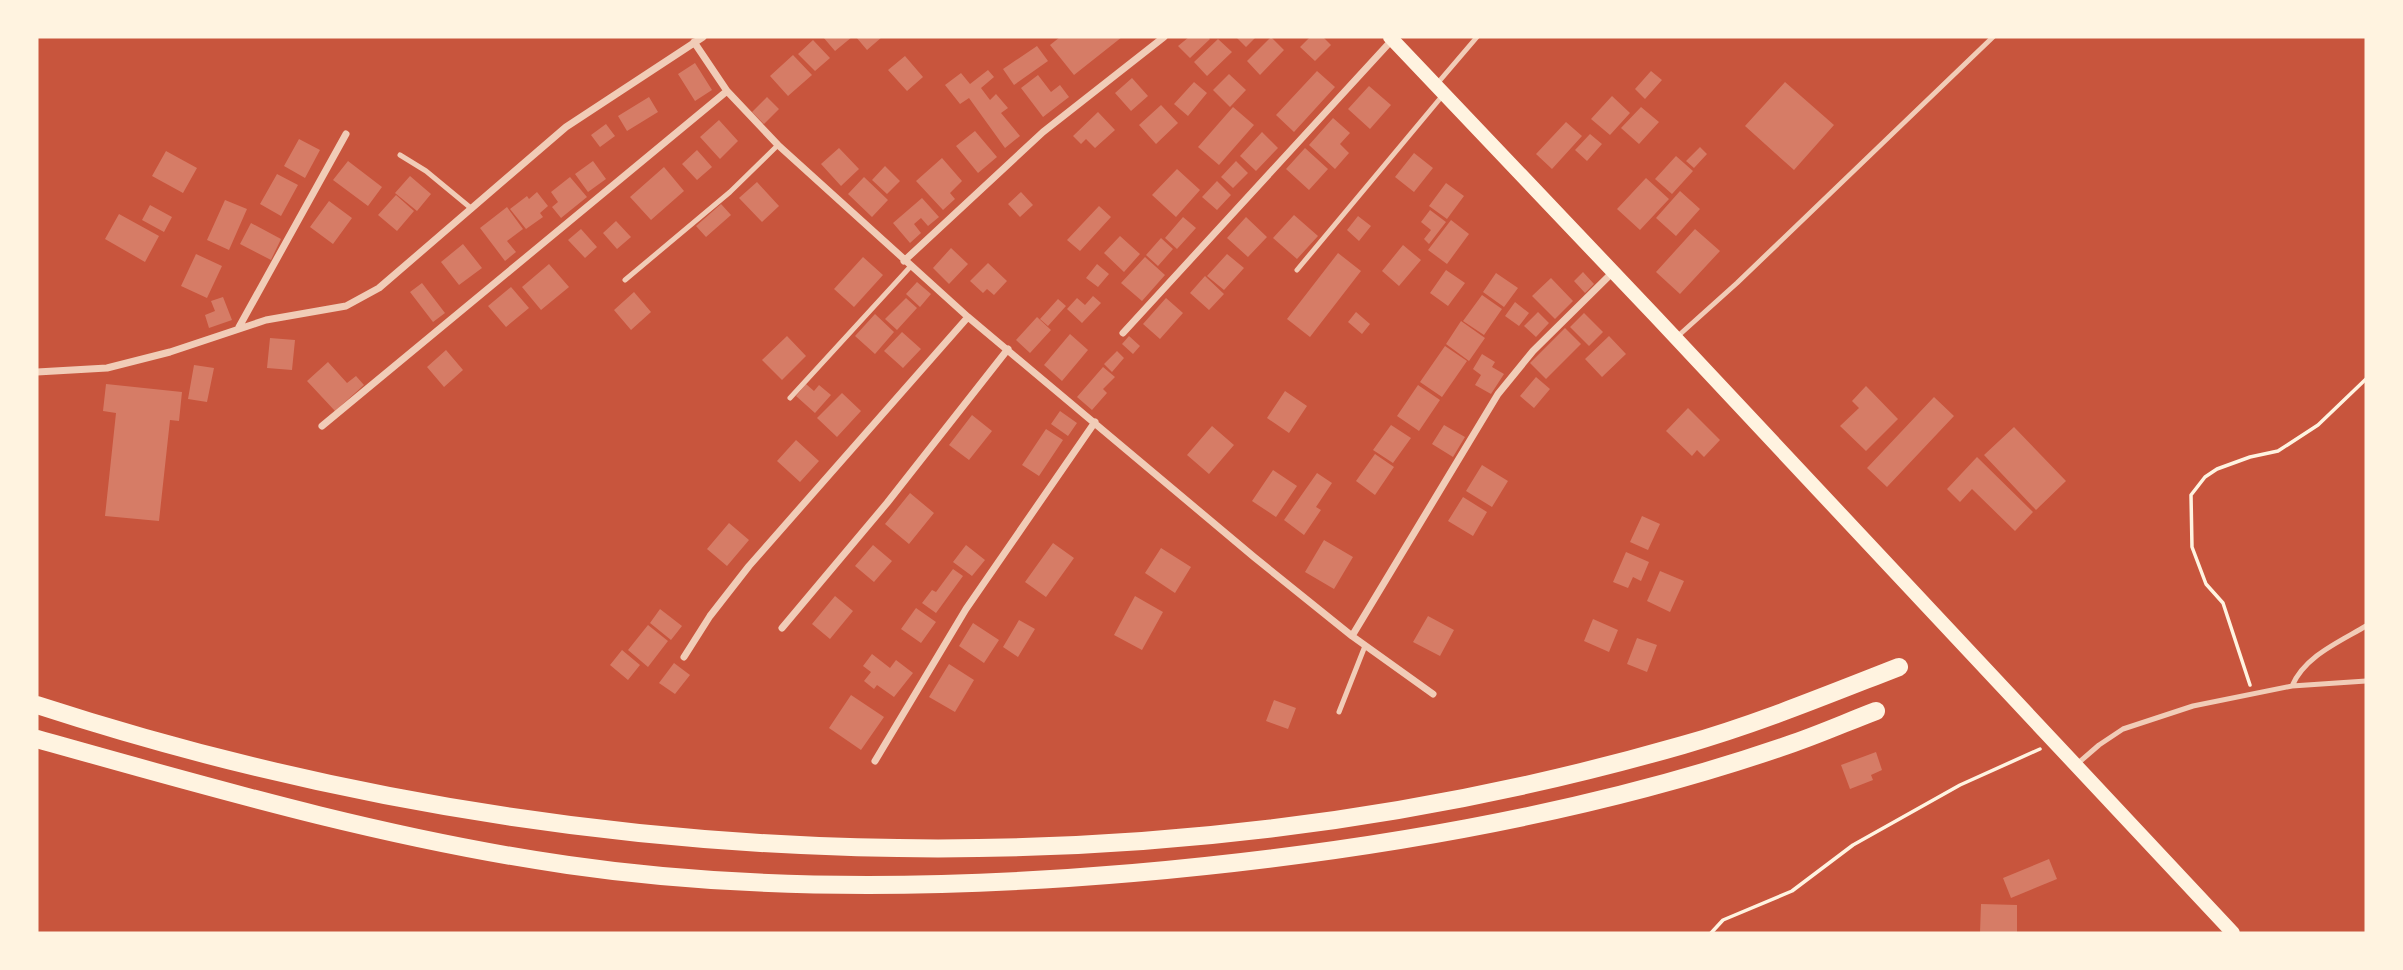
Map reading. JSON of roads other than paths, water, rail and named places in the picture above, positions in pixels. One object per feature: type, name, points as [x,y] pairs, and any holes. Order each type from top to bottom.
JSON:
[{"type":"highway","points":[[37,705],[158,741],[302,778],[508,817],[655,835],[795,845],[997,848],[1178,838],[1258,830],[1384,812],[1482,794],[1687,744],[1754,723],[1899,667]]},
{"type":"highway","points":[[37,739],[225,793],[400,835],[555,863],[641,874],[712,879],[953,884],[1200,867],[1468,827],[1610,796],[1703,771],[1787,745],[1876,711]]},
{"type":"main road","points":[[1391,38],[2233,933]]},
{"type":"street","points":[[37,372],[107,368],[170,352],[239,327],[346,306],[379,288],[566,127],[703,37]]},
{"type":"street","points":[[908,264],[1044,132],[1164,37]]},
{"type":"street","points":[[1123,333],[1391,38]]},
{"type":"street","points":[[694,42],[727,91],[778,145],[968,317],[1254,557],[1365,646],[1433,694]]},
{"type":"street","points":[[322,426],[727,91]]},
{"type":"street","points":[[239,327],[346,134]]},
{"type":"street","points":[[1352,636],[1498,394],[1533,351],[1614,272]]},
{"type":"street","points":[[684,657],[749,566],[968,317]]},
{"type":"street","points":[[782,628],[887,503],[1008,349]]},
{"type":"street","points":[[875,761],[966,609],[1094,422]]},
{"type":"lane","points":[[1297,270],[1440,90],[1477,37]]},
{"type":"lane","points":[[1676,338],[1737,283],[1993,37]]},
{"type":"lane","points":[[625,280],[730,192],[778,145]]},
{"type":"lane","points":[[400,155],[472,209]]},
{"type":"lane","points":[[790,398],[908,264]]},
{"type":"lane","points":[[2292,686],[2297,674],[2311,659],[2366,626]]},
{"type":"lane","points":[[1339,712],[1365,646]]},
{"type":"lane","points":[[2076,765],[2099,745],[2123,730],[2193,706],[2292,686],[2366,681]]}]
